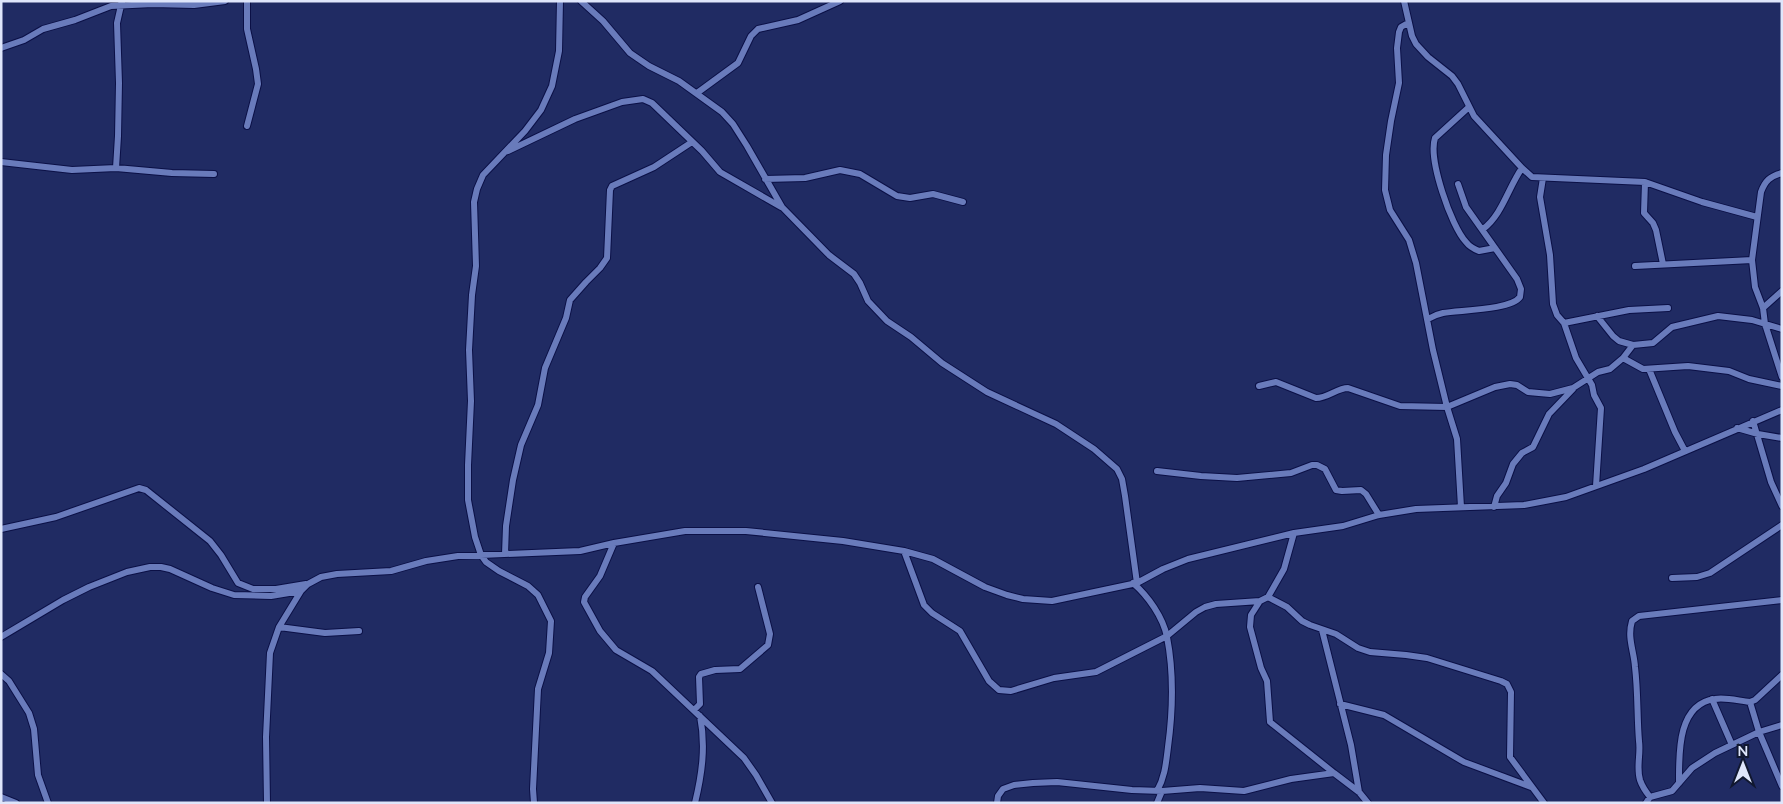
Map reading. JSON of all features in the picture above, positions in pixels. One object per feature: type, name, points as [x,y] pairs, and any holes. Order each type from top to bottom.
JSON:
[{"type":"street","points":[[1,48],[24,40],[44,29],[121,3],[194,6],[225,1]]},
{"type":"street","points":[[247,1],[247,29],[258,84],[247,126]]},
{"type":"street","points":[[534,803],[538,689],[549,653],[551,621],[538,595],[528,586],[491,566],[482,555],[475,537],[468,491],[471,401],[469,350],[472,295],[476,266],[474,202],[477,189],[483,175],[541,110],[552,86],[559,52],[560,1]]},
{"type":"street","points":[[581,1],[603,21],[630,53],[649,66],[679,81],[722,112],[733,124],[747,146],[782,207],[829,255],[857,277],[868,301],[887,321],[911,337],[942,363],[987,392],[1056,424],[1094,449],[1117,469],[1122,479],[1125,496],[1135,583],[1155,610],[1167,636],[1173,705],[1158,803]]},
{"type":"street","points":[[697,94],[738,63],[751,36],[758,29],[798,20],[840,1]]},
{"type":"street","points":[[1404,1],[1408,23],[1416,44],[1428,57],[1448,72],[1458,84],[1474,116],[1522,168],[1532,176],[1645,182],[1702,202],[1757,217]]},
{"type":"street","points":[[116,168],[119,83],[117,23],[121,3]]},
{"type":"street","points":[[1408,23],[1401,27],[1398,39],[1399,83],[1386,155],[1385,190],[1390,210],[1409,240],[1413,253],[1458,448],[1461,506]]},
{"type":"street","points":[[504,153],[575,119],[634,100],[643,100],[652,103],[702,150],[720,172],[782,207]]},
{"type":"street","points":[[1469,107],[1435,138],[1433,143],[1438,176],[1446,204],[1465,242],[1479,251],[1495,248]]},
{"type":"street","points":[[505,554],[506,526],[513,480],[521,445],[538,405],[545,368],[566,318],[570,300],[607,258],[610,190],[612,186],[654,167],[692,142]]},
{"type":"street","points":[[1,162],[72,170],[116,168],[172,173],[214,174]]},
{"type":"street","points":[[1483,229],[1496,218],[1513,181],[1522,168]]},
{"type":"street","points":[[765,179],[805,178],[840,170],[851,171],[860,174],[897,196],[910,198],[933,194],[963,202]]},
{"type":"street","points":[[1782,173],[1769,178],[1761,192],[1752,260],[1755,287],[1763,308],[1765,324],[1782,377]]},
{"type":"street","points":[[1543,178],[1540,198],[1550,255],[1553,304],[1557,315],[1564,323],[1576,358],[1602,410],[1596,486]]},
{"type":"street","points":[[1645,182],[1644,212],[1656,230],[1663,264]]},
{"type":"street","points":[[1428,319],[1442,313],[1515,303],[1520,297],[1521,289],[1517,279],[1466,207],[1458,184]]},
{"type":"street","points":[[1635,266],[1752,260]]},
{"type":"street","points":[[1763,308],[1782,291]]},
{"type":"street","points":[[1564,323],[1629,310],[1668,308]]},
{"type":"street","points":[[1597,316],[1620,342],[1633,345],[1653,343],[1672,327],[1713,317],[1723,316],[1782,329]]},
{"type":"street","points":[[1258,386],[1276,382],[1316,398],[1348,388],[1397,406],[1447,407],[1495,387],[1510,384],[1518,385],[1528,392],[1535,394],[1550,394],[1573,388],[1598,372],[1610,369],[1623,358],[1633,345]]},
{"type":"street","points":[[1623,358],[1635,366],[1649,369],[1688,366],[1728,371],[1749,379],[1782,386]]},
{"type":"street","points":[[1649,369],[1675,432],[1686,451]]},
{"type":"street","points":[[1494,507],[1497,496],[1506,483],[1513,464],[1522,454],[1533,447],[1549,414],[1573,388]]},
{"type":"street","points":[[267,803],[266,737],[269,660],[272,643],[279,627],[301,591],[308,584],[321,577],[336,574],[391,571],[426,561],[482,555],[580,551],[685,531],[738,530],[904,551],[933,559],[985,587],[1024,599],[1052,601],[1135,583],[1188,559],[1294,534],[1343,526],[1380,515],[1416,509],[1524,505],[1566,497],[1644,469],[1782,410]]},
{"type":"street","points":[[1753,421],[1771,482],[1782,506]]},
{"type":"street","points":[[1737,428],[1782,438]]},
{"type":"street","points":[[1157,471],[1237,478],[1291,473],[1317,465],[1325,469],[1336,490],[1361,490],[1366,494],[1380,515]]},
{"type":"street","points":[[1,530],[56,517],[140,488],[146,490],[210,541],[221,554],[238,583],[253,589],[276,589],[308,584]]},
{"type":"street","points":[[1672,578],[1698,577],[1710,573],[1782,526]]},
{"type":"street","points":[[904,551],[924,604],[932,613],[960,631],[989,681],[999,690],[1011,691],[1054,678],[1096,672],[1167,636],[1205,607],[1216,604],[1260,601],[1268,597],[1284,569],[1294,534]]},
{"type":"street","points":[[614,543],[600,576],[585,597],[584,602],[600,631],[616,650],[652,671],[744,758],[772,803]]},
{"type":"street","points":[[1,637],[63,600],[89,587],[127,572],[150,567],[170,569],[212,588],[234,595],[271,596],[301,591]]},
{"type":"street","points":[[694,710],[700,704],[699,677],[701,674],[715,670],[740,669],[768,645],[770,634],[758,587]]},
{"type":"street","points":[[1268,597],[1287,607],[1302,621],[1336,634],[1358,648],[1370,652],[1427,658],[1507,684],[1511,692],[1510,757],[1544,803]]},
{"type":"street","points":[[1782,600],[1640,616],[1632,621],[1630,641],[1636,668],[1639,740],[1638,765],[1640,779],[1648,800],[1672,791],[1692,768],[1702,760],[1759,732],[1782,725]]},
{"type":"street","points":[[1260,601],[1251,615],[1250,627],[1261,668],[1267,680],[1270,722],[1359,792],[1368,803]]},
{"type":"street","points":[[279,627],[325,633],[359,631]]},
{"type":"street","points":[[1322,630],[1350,745],[1359,792]]},
{"type":"street","points":[[1,674],[9,681],[28,713],[36,736],[38,775],[48,803]]},
{"type":"street","points":[[1679,783],[1680,745],[1688,717],[1701,704],[1712,699],[1750,702],[1760,696],[1782,675]]},
{"type":"street","points":[[1712,699],[1732,745]]},
{"type":"street","points":[[1750,702],[1759,732],[1782,786]]},
{"type":"street","points":[[1340,704],[1384,715],[1464,762],[1531,787]]},
{"type":"street","points":[[695,803],[703,759],[703,731],[700,716]]},
{"type":"street","points":[[996,803],[1003,789],[1014,785],[1033,783],[1057,782],[1159,791],[1200,788],[1244,790],[1291,779],[1334,773]]},
{"type":"street","points":[[1,797],[16,803]]}]
